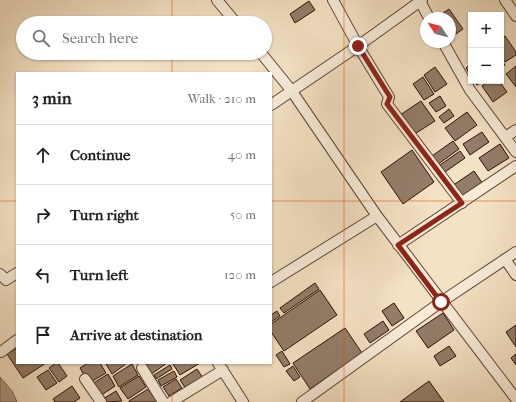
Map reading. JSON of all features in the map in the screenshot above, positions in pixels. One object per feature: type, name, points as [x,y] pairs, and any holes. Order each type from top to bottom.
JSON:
[{"type":"street","points":[[217,0],[230,16]]},
{"type":"street","points":[[333,0],[358,46],[390,97],[387,104],[462,203]]},
{"type":"street","points":[[505,0],[516,16]]},
{"type":"street","points":[[272,104],[421,1],[426,12]]},
{"type":"street","points":[[446,48],[470,90],[516,152]]},
{"type":"street","points":[[267,60],[291,90],[376,216],[516,399]]},
{"type":"street","points":[[505,137],[516,130]]},
{"type":"street","points":[[398,245],[516,166]]},
{"type":"street","points":[[272,281],[376,216]]},
{"type":"street","points":[[302,402],[441,302],[516,252]]},
{"type":"street","points":[[505,259],[516,275]]},
{"type":"street","points":[[0,274],[6,280],[16,274]]},
{"type":"street","points":[[1,352],[16,341]]},
{"type":"street","points":[[171,402],[220,367],[243,402]]},
{"type":"street","points":[[142,368],[163,402]]},
{"type":"street","points":[[85,379],[101,402]]},
{"type":"shaded area","points":[[0,377],[12,391],[17,402],[0,402]]},
{"type":"building","points":[[309,1],[315,10],[295,23],[290,14]]},
{"type":"building","points":[[456,19],[463,29],[456,34]]},
{"type":"building","points":[[505,36],[516,52],[516,55],[505,62],[504,61]]},
{"type":"building","points":[[516,66],[516,87],[506,74]]},
{"type":"building","points":[[435,67],[447,84],[435,92],[424,75]]},
{"type":"building","points":[[423,77],[434,94],[424,100],[413,84]]},
{"type":"building","points":[[485,84],[501,84],[507,92],[493,102],[482,86]]},
{"type":"building","points":[[440,96],[446,106],[436,112],[429,103]]},
{"type":"building","points":[[421,101],[435,121],[413,135],[400,115]]},
{"type":"building","points":[[449,109],[454,116],[444,123],[439,117]]},
{"type":"building","points":[[467,112],[477,125],[455,141],[445,128]]},
{"type":"building","points":[[482,132],[489,142],[470,155],[463,144]]},
{"type":"building","points":[[453,141],[459,149],[437,165],[432,156]]},
{"type":"building","points":[[500,144],[509,158],[488,171],[479,158]]},
{"type":"building","points":[[412,150],[434,182],[403,204],[381,172]]},
{"type":"building","points":[[460,151],[465,158],[445,172],[440,165]]},
{"type":"building","points":[[474,171],[483,184],[461,199],[452,186]]},
{"type":"building","points":[[315,283],[319,289],[284,313],[280,308]]},
{"type":"building","points":[[320,290],[337,315],[284,351],[272,333],[272,323]]},
{"type":"building","points":[[394,303],[404,318],[392,326],[382,311]]},
{"type":"building","points":[[277,311],[280,316],[272,321],[272,314]]},
{"type":"building","points":[[443,313],[454,330],[428,348],[416,331]]},
{"type":"building","points":[[383,321],[389,330],[370,343],[364,334]]},
{"type":"building","points":[[516,325],[516,347],[506,332]]},
{"type":"building","points":[[345,328],[362,353],[310,389],[293,363]]},
{"type":"building","points":[[449,346],[456,356],[440,366],[434,356]]},
{"type":"building","points":[[16,349],[16,364],[44,364],[23,378],[7,354]]},
{"type":"building","points":[[282,351],[290,364],[284,367],[276,355]]},
{"type":"building","points":[[516,354],[516,365],[511,358]]},
{"type":"building","points":[[55,364],[59,364],[67,376],[59,382],[49,368]]},
{"type":"building","points":[[86,364],[101,364],[106,373],[89,383],[80,368]]},
{"type":"building","points":[[106,364],[126,364],[112,374]]},
{"type":"building","points":[[132,364],[138,375],[119,387],[113,376]]},
{"type":"building","points":[[149,364],[166,364],[150,375],[145,367]]},
{"type":"building","points":[[173,364],[198,364],[180,375]]},
{"type":"building","points":[[170,365],[172,369],[156,379],[154,375]]},
{"type":"building","points":[[293,366],[300,377],[294,381],[286,371]]},
{"type":"building","points":[[197,369],[203,378],[186,389],[180,380]]},
{"type":"building","points":[[48,370],[57,383],[46,390],[37,377]]},
{"type":"building","points":[[174,371],[177,377],[161,386],[158,380]]},
{"type":"building","points":[[108,374],[115,386],[100,396],[92,384]]},
{"type":"building","points":[[139,376],[146,387],[128,399],[120,388]]},
{"type":"building","points":[[176,379],[182,388],[169,396],[163,387]]},
{"type":"building","points":[[429,381],[444,402],[400,402]]},
{"type":"building","points":[[72,386],[80,398],[74,402],[55,402],[53,399]]},
{"type":"building","points":[[148,389],[157,402],[129,402],[129,401]]},
{"type":"building","points":[[116,391],[122,401],[105,402],[103,399]]},
{"type":"route","points":[[358,46],[390,97],[387,104],[462,203],[398,245],[441,302]]}]
